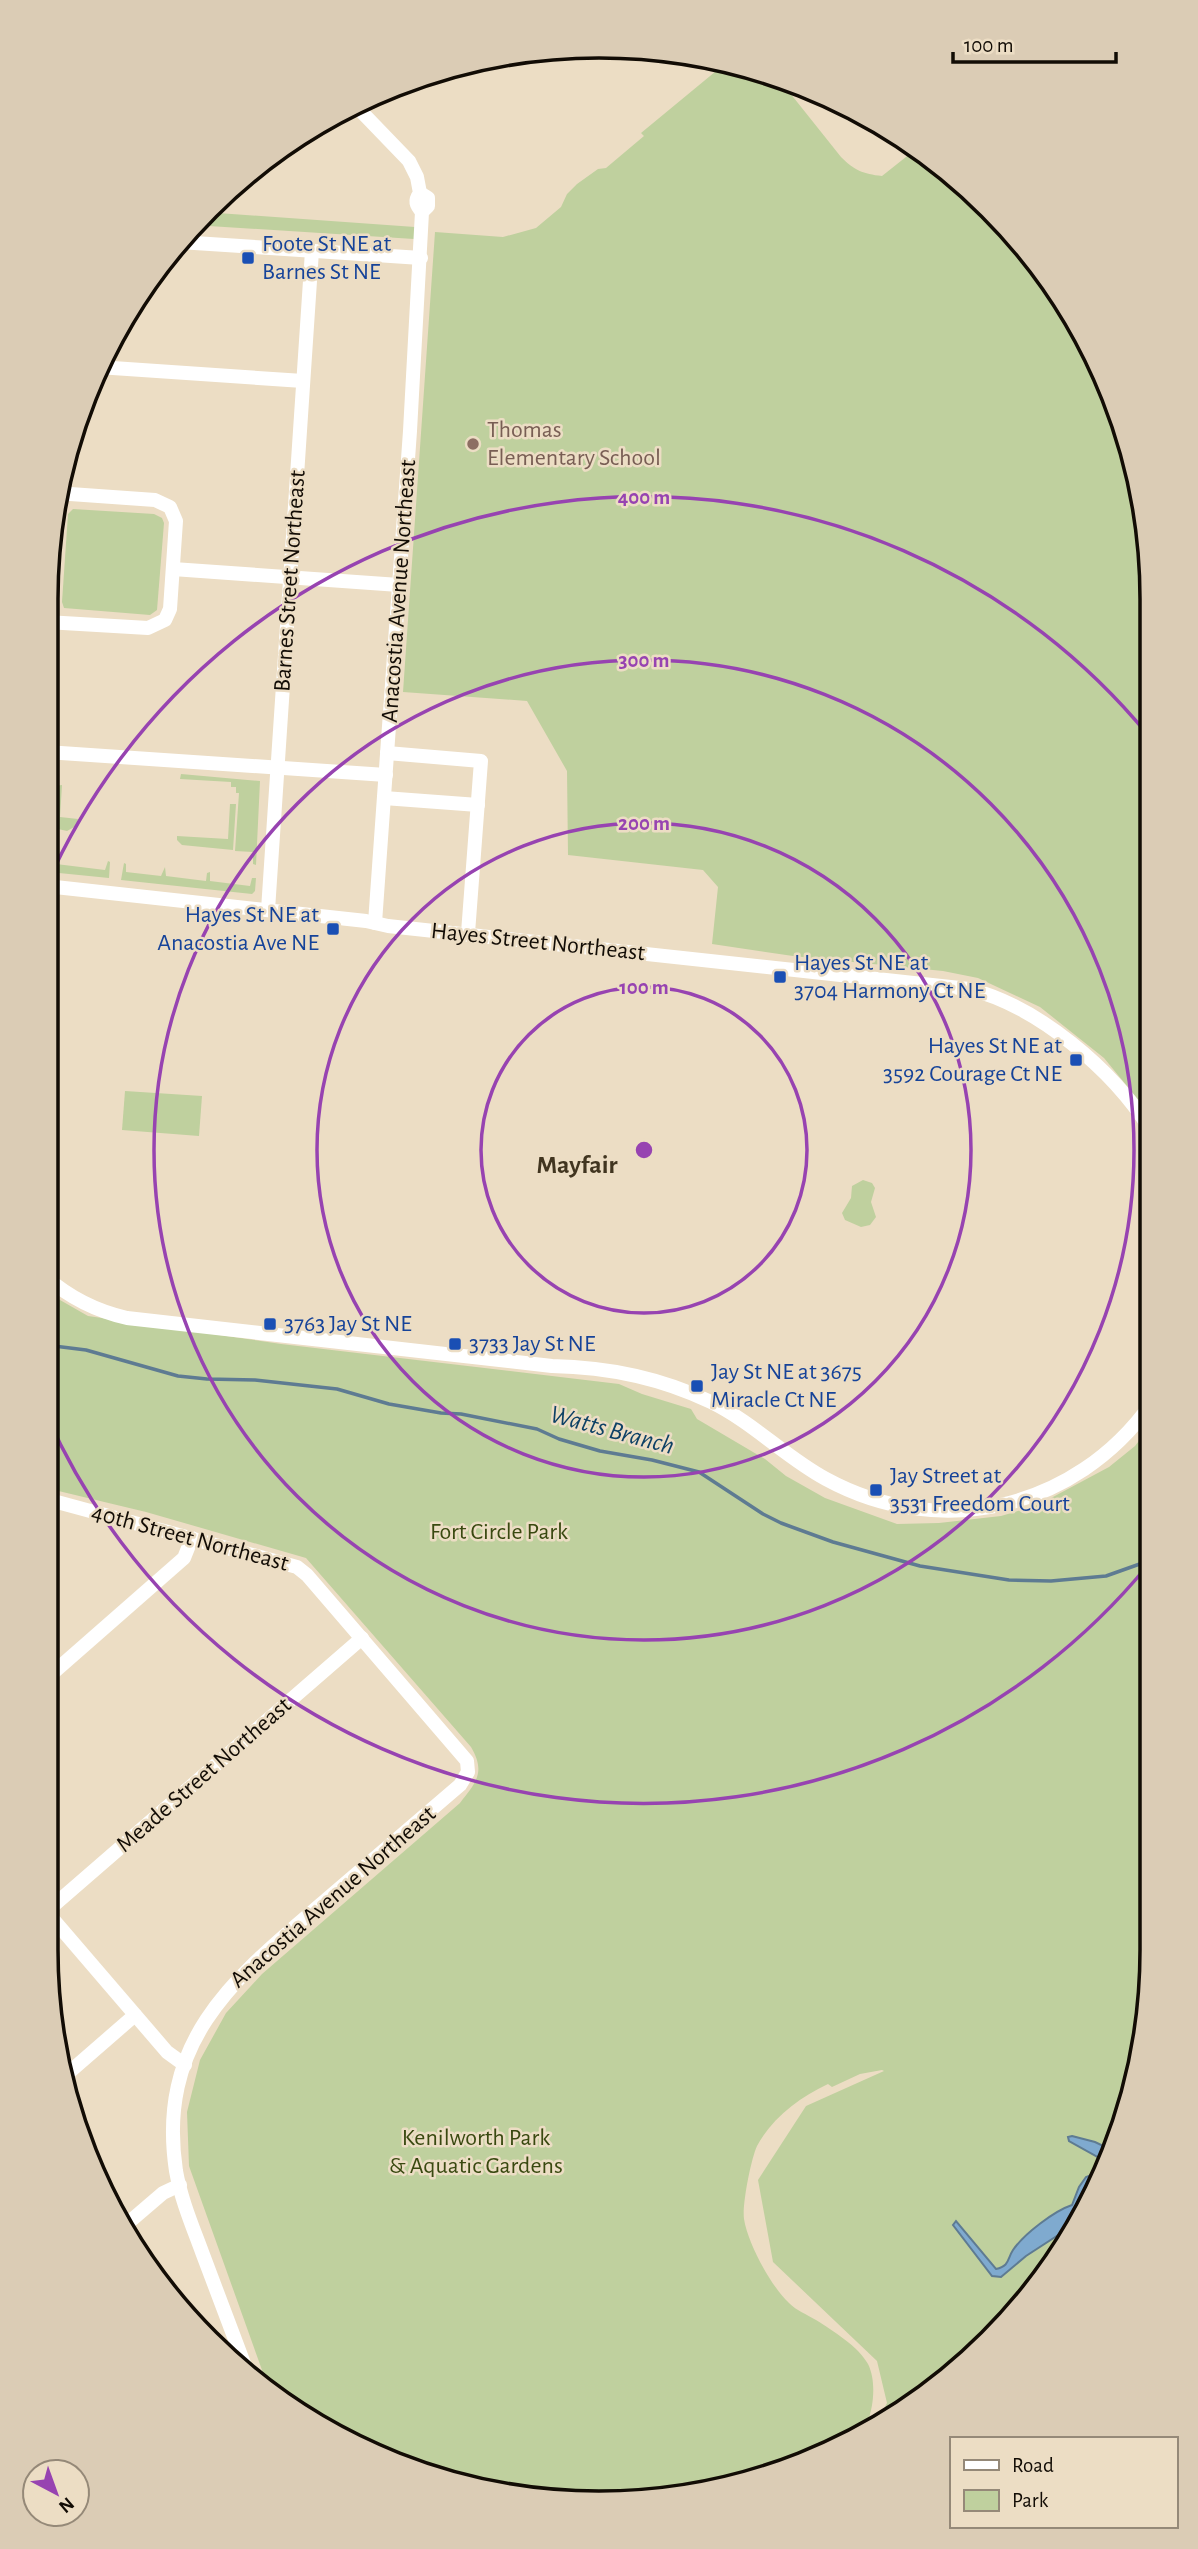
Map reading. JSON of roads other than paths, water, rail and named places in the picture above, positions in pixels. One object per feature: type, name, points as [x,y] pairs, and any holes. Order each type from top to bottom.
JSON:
[{"type":"street","name":"Anacostia Avenue Northeast","points":[[363,113],[409,161],[417,177],[420,193],[416,198],[416,205],[422,212],[375,923]]},
{"type":"street","points":[[191,243],[421,258]]},
{"type":"street","name":"Barnes Street Northeast","points":[[268,911],[312,251]]},
{"type":"street","points":[[110,368],[303,381]]},
{"type":"street","points":[[58,624],[155,627],[165,620],[170,609],[176,522],[172,510],[155,500],[68,494]]},
{"type":"street","points":[[173,569],[399,585]]},
{"type":"street","points":[[58,753],[386,775]]},
{"type":"street","points":[[387,753],[481,761],[468,933]]},
{"type":"street","points":[[384,798],[478,805]]},
{"type":"street","name":"Hayes Street Northeast","points":[[58,887],[969,989],[1007,1003],[1061,1037],[1102,1069],[1140,1115]]},
{"type":"street","points":[[58,1286],[79,1301],[127,1318],[552,1366],[610,1370],[671,1386],[723,1408],[763,1433],[813,1472],[847,1490],[896,1506],[948,1511],[981,1508],[1036,1494],[1071,1477],[1106,1452],[1140,1417]]},
{"type":"street","name":"40th Street Northeast","points":[[58,1502],[297,1567],[307,1575],[462,1752]]},
{"type":"street","points":[[58,1668],[184,1558],[192,1538]]},
{"type":"street","name":"Meade Street Northeast","points":[[58,1901],[362,1638]]},
{"type":"street","name":"Anacostia Avenue Northeast","points":[[241,2357],[191,2221],[176,2165],[174,2130],[177,2095],[185,2065],[208,2015],[241,1975],[464,1781],[468,1766],[462,1752]]},
{"type":"street","points":[[58,1925],[167,2052],[185,2065]]},
{"type":"street","points":[[71,2070],[135,2015]]},
{"type":"street","points":[[130,2221],[163,2193],[180,2185]]},
{"type":"water","points":[[1068,2137],[1103,2146],[1099,2158],[1069,2141]]},
{"type":"water","points":[[1090,2175],[1060,2234],[1026,2256],[1001,2277],[992,2276],[953,2225],[956,2221],[996,2269],[1004,2266],[1013,2250],[1032,2230],[1072,2205],[1086,2177]]},
{"type":"waterway","name":"Watts Branch","points":[[58,1346],[86,1350],[178,1376],[255,1380],[337,1389],[389,1404],[461,1414],[537,1429],[559,1439],[600,1451],[699,1472],[781,1523],[833,1542],[920,1566],[1009,1580],[1051,1581],[1106,1576],[1140,1564]]},
{"type":"place","name":"Foote St NE at Barnes St NE","points":[[248,258]]},
{"type":"place","name":"Thomas Elementary School","points":[[473,444]]},
{"type":"place","name":"Hayes St NE at Anacostia Ave NE","points":[[333,929]]},
{"type":"place","name":"Hayes St NE at 3704 Harmony Ct NE","points":[[780,977]]},
{"type":"place","name":"Hayes St NE at 3592 Courage Ct NE","points":[[1076,1060]]},
{"type":"place","name":"3763 Jay St NE","points":[[270,1324]]},
{"type":"place","name":"3733 Jay St NE","points":[[455,1344]]},
{"type":"place","name":"Jay St NE at 3675 Miracle Ct NE","points":[[697,1386]]},
{"type":"place","name":"Jay Street at 3531 Freedom Court","points":[[876,1490]]},
{"type":"district","name":"Mayfair","points":[[577,1165]]},
{"type":"park label","name":"Fort Circle Park","points":[[499,1532]]},
{"type":"park label","name":"Kenilworth Park & Aquatic Gardens","points":[[476,2152]]}]
